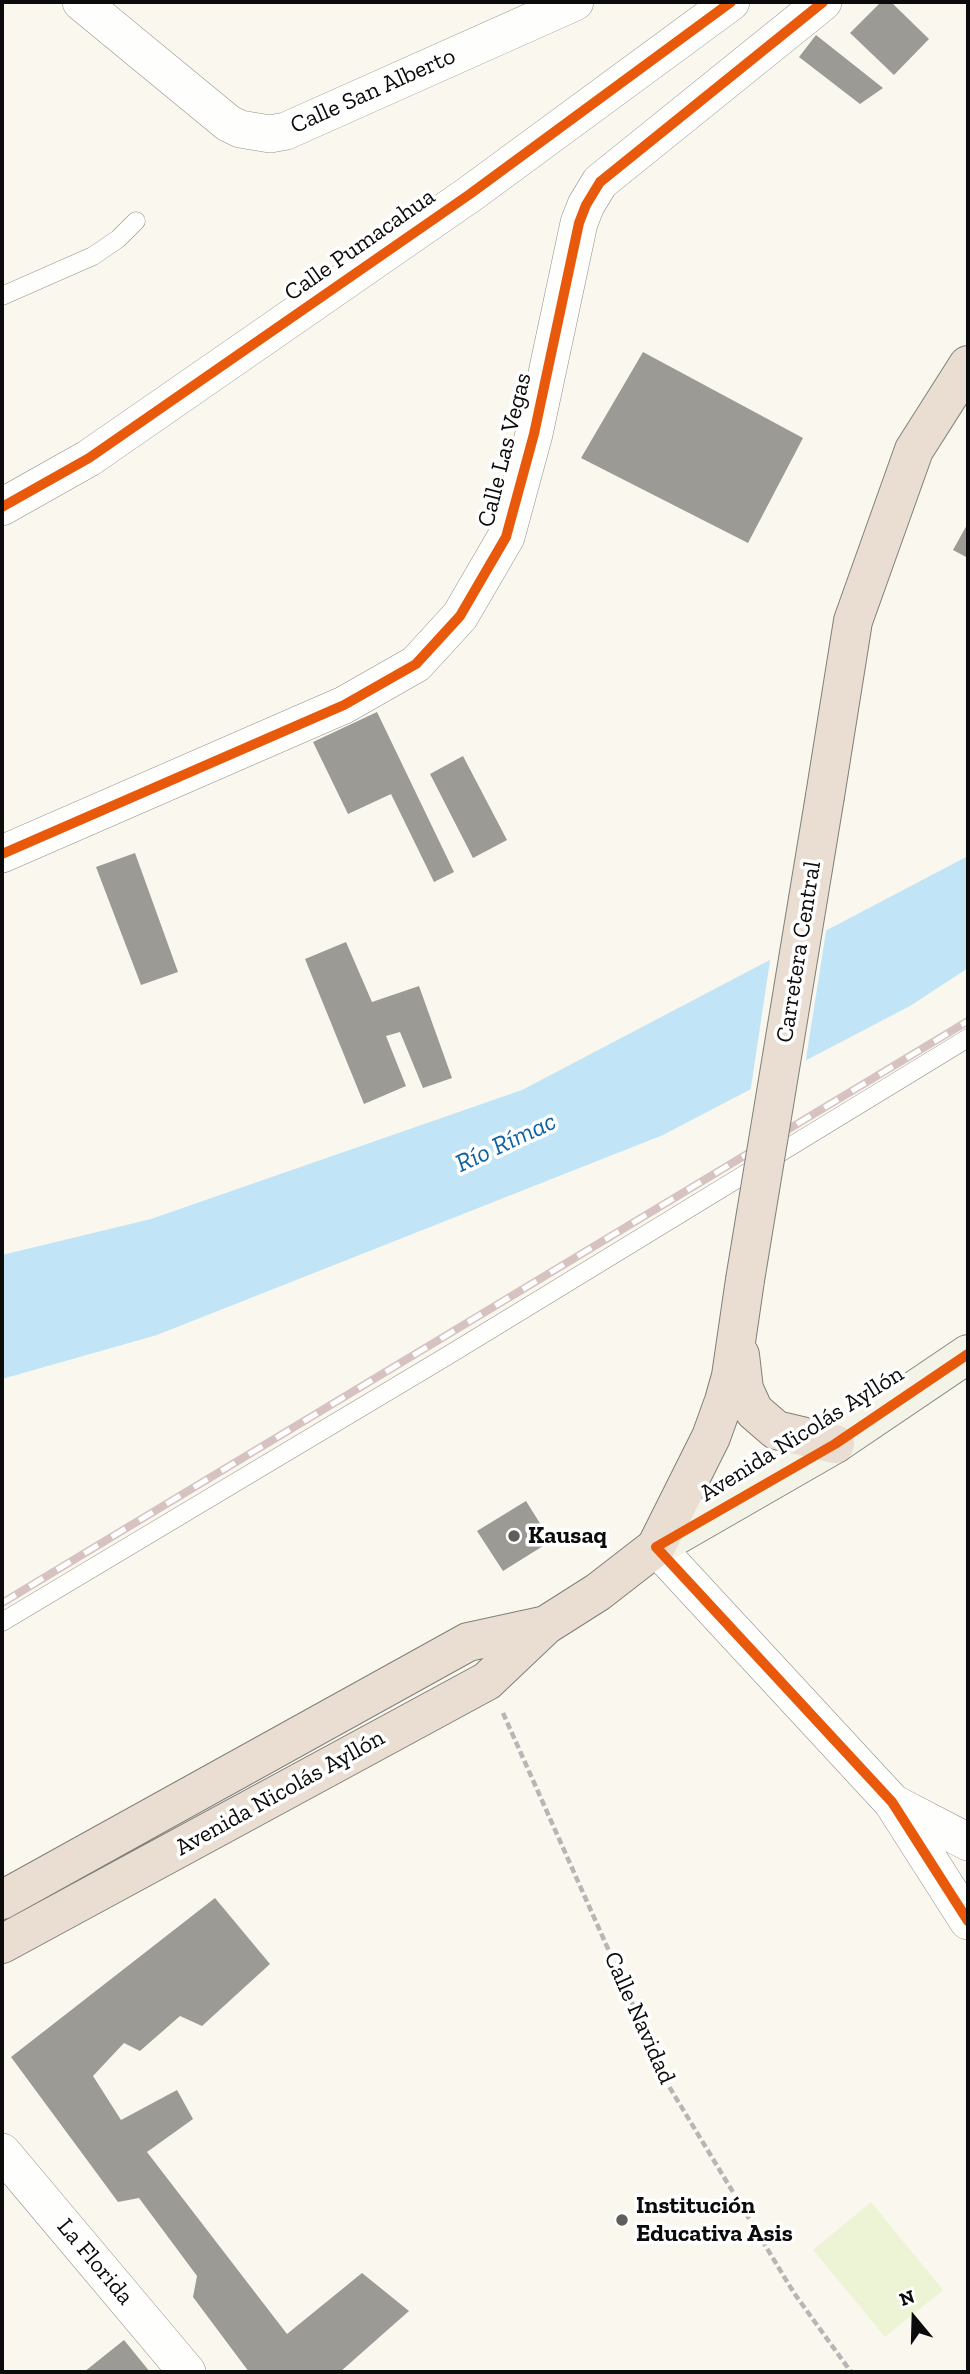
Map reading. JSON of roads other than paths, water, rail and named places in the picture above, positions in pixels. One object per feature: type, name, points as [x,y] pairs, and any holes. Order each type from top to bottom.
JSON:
[{"type":"highway","name":"Carretera Central","points":[[656,1547],[711,1437],[731,1376],[853,621],[914,450],[968,365]]},
{"type":"highway","points":[[737,1336],[744,1389],[754,1412],[776,1430],[835,1444]]},
{"type":"highway","name":"Avenida Nicolás Ayllón","points":[[2,1944],[487,1681],[546,1625],[598,1592],[656,1547]]},
{"type":"highway","name":"Avenida Nicolás Ayllón","points":[[2,1900],[468,1642],[546,1625]]},
{"type":"street","name":"Calle San Alberto","points":[[81,2],[229,123],[240,129],[270,134],[286,131],[575,2]]},
{"type":"street","name":"Calle Pumacahua","points":[[2,507],[89,458],[459,202],[731,2]]},
{"type":"street","name":"Calle Las Vegas","points":[[2,854],[344,705],[416,664],[460,615],[506,537],[531,447],[579,223],[600,182],[823,2]]},
{"type":"street","name":"Avenida Nicolás Ayllón","points":[[656,1547],[835,1444],[968,1354]]},
{"type":"street","points":[[656,1547],[892,1802],[968,1921]]},
{"type":"street","points":[[468,1642],[487,1681]]},
{"type":"street","points":[[892,1802],[968,1842]]},
{"type":"street","name":"La Florida","points":[[2,2152],[187,2372]]},
{"type":"lane","points":[[2,296],[93,256],[118,239],[135,220]]},
{"type":"lane","points":[[2,1622],[447,1356],[968,1038]]},
{"type":"water","name":"Río Rímac","points":[[968,856],[968,968],[910,1006],[663,1135],[157,1335],[2,1379],[2,1255],[151,1219],[522,1090]]},
{"type":"railway","points":[[2,1603],[968,1021]]},
{"type":"place","name":"Kausaq","points":[[514,1536]]},
{"type":"place","name":"Institución Educativa Asis","points":[[622,2220]]}]
